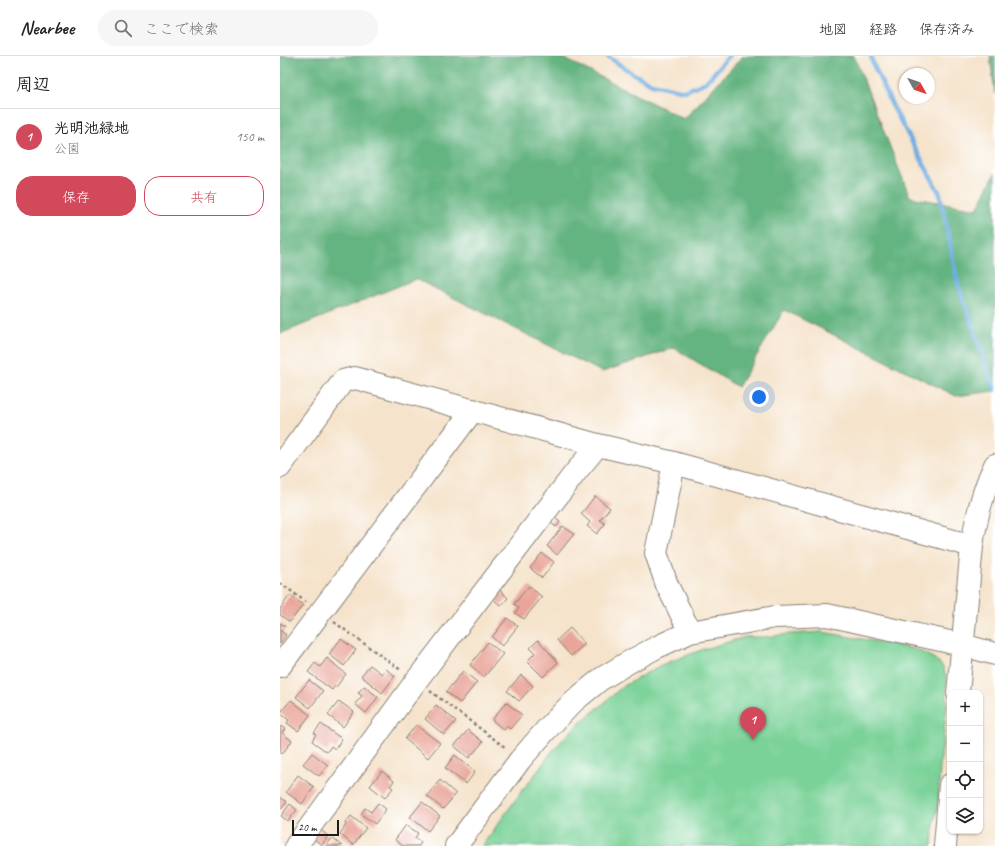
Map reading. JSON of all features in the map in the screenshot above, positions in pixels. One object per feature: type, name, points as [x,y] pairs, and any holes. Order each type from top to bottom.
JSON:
[{"type":"street","points":[[280,467],[343,381],[355,378],[598,446],[674,463],[972,546]]},
{"type":"street","points":[[280,666],[473,410]]},
{"type":"street","points":[[296,846],[416,681],[598,446]]},
{"type":"street","points":[[674,463],[656,553],[667,585],[690,632]]},
{"type":"street","points":[[958,690],[972,546],[976,524],[990,475],[995,465]]},
{"type":"street","points":[[456,846],[520,760],[574,701],[601,679],[629,662],[690,632],[775,617],[827,615],[963,645],[995,654]]},
{"type":"street","points":[[944,846],[949,798]]},
{"type":"path","points":[[280,583],[510,751]]},
{"type":"green space","points":[[280,56],[559,56],[684,119],[743,56],[854,56],[910,197],[977,209],[995,173],[995,391],[956,396],[784,310],[738,387],[674,348],[602,372],[416,279],[280,334]]},
{"type":"green space","points":[[990,56],[995,56],[995,94]]},
{"type":"green space","points":[[822,632],[918,650],[935,659],[943,667],[946,677],[947,704],[940,766],[938,807],[934,823],[932,846],[482,846],[550,754],[583,720],[622,687],[661,665],[701,650],[745,637],[764,637]]},
{"type":"building","points":[[595,496],[610,508],[600,520],[605,524],[597,534],[587,526],[590,522],[581,514]]},
{"type":"building","points":[[554,517],[560,522],[556,527],[550,522]]},
{"type":"building","points":[[563,526],[574,534],[557,555],[547,546]]},
{"type":"building","points":[[542,553],[554,562],[542,578],[530,568]]},
{"type":"building","points":[[529,586],[542,597],[524,619],[515,613],[519,608],[514,604]]},
{"type":"building","points":[[499,589],[508,598],[501,606],[492,598]]},
{"type":"building","points":[[290,595],[303,605],[290,622],[280,615],[280,609]]},
{"type":"building","points":[[507,618],[518,626],[502,646],[492,637]]},
{"type":"building","points":[[280,623],[285,626],[281,631],[286,635],[280,644]]},
{"type":"building","points":[[570,628],[585,644],[571,656],[557,640]]},
{"type":"building","points":[[341,639],[356,650],[344,666],[329,654]]},
{"type":"building","points":[[538,640],[558,662],[543,677],[527,661],[535,653],[530,648]]},
{"type":"building","points":[[488,642],[503,654],[484,677],[470,665]]},
{"type":"building","points":[[327,658],[346,674],[332,690],[308,672],[315,663],[320,667]]},
{"type":"building","points":[[370,665],[382,674],[386,669],[395,676],[382,693],[361,676]]},
{"type":"building","points":[[463,671],[477,682],[460,703],[446,692]]},
{"type":"building","points":[[521,675],[533,686],[519,701],[507,691]]},
{"type":"building","points":[[309,680],[323,691],[310,708],[296,697]]},
{"type":"building","points":[[364,686],[378,697],[366,713],[355,704],[362,696],[358,693]]},
{"type":"building","points":[[291,700],[310,715],[298,731],[287,723],[289,720],[280,713]]},
{"type":"building","points":[[339,701],[354,712],[343,727],[328,715]]},
{"type":"building","points":[[506,702],[522,715],[510,729],[507,726],[504,730],[492,720]]},
{"type":"building","points":[[436,705],[456,721],[444,735],[425,719]]},
{"type":"building","points":[[321,724],[342,739],[335,749],[331,746],[327,752],[312,741],[316,734],[314,733]]},
{"type":"building","points":[[416,725],[440,743],[428,758],[405,739]]},
{"type":"building","points":[[280,726],[285,729],[282,733],[292,741],[282,754],[280,752]]},
{"type":"building","points":[[468,730],[483,742],[469,758],[454,746]]},
{"type":"building","points":[[312,753],[328,765],[319,776],[303,764]]},
{"type":"building","points":[[455,755],[475,772],[466,784],[445,768]]},
{"type":"building","points":[[382,771],[394,781],[390,786],[393,788],[385,798],[370,786]]},
{"type":"building","points":[[298,775],[314,787],[302,804],[286,792]]},
{"type":"building","points":[[440,780],[456,794],[443,809],[427,796]]},
{"type":"building","points":[[280,797],[287,802],[280,810]]},
{"type":"building","points":[[422,802],[440,816],[428,831],[410,817]]},
{"type":"building","points":[[378,803],[386,809],[375,824],[361,814],[365,808],[371,812]]},
{"type":"building","points":[[290,804],[297,810],[288,821],[281,816]]},
{"type":"building","points":[[351,816],[366,828],[353,845],[340,834],[346,825],[345,823]]},
{"type":"building","points":[[406,825],[418,833],[415,838],[421,842],[419,846],[403,846],[395,840]]},
{"type":"building","points":[[321,830],[328,836],[322,845],[314,839]]},
{"type":"building","points":[[332,838],[342,846],[326,846]]},
{"type":"waterway","points":[[607,56],[632,73],[652,84],[685,91],[706,82],[729,56]]},
{"type":"waterway","points":[[871,56],[873,64],[893,107],[940,194],[958,284],[995,390]]},
{"type":"place","name":"光明池緑地","points":[[753,740]]}]
